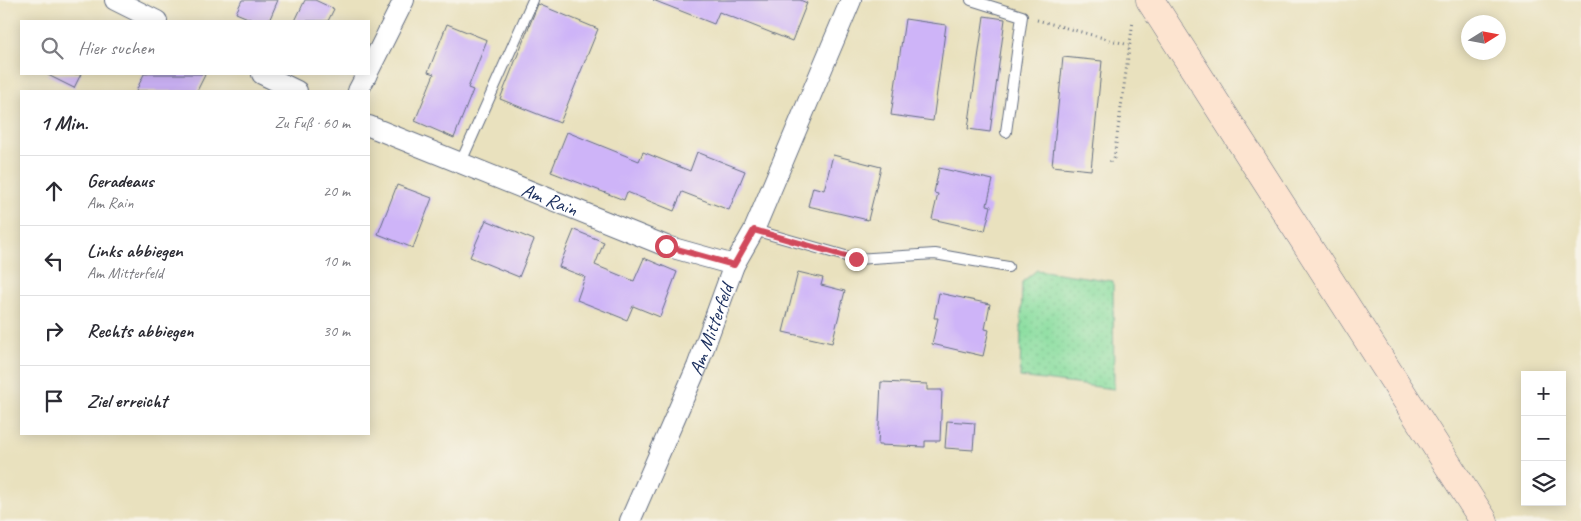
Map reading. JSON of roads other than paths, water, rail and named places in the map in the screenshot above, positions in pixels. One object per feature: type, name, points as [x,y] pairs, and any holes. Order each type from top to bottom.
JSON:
[{"type":"street","points":[[115,0],[155,20]]},
{"type":"street","points":[[370,68],[404,0]]},
{"type":"street","name":"Am Mitterfeld","points":[[630,521],[697,367],[734,265],[754,230],[851,0]]},
{"type":"street","points":[[1150,0],[1484,521]]},
{"type":"street","points":[[264,75],[295,90]]},
{"type":"street","points":[[359,90],[366,75]]},
{"type":"street","name":"Am Rain","points":[[370,126],[666,246],[734,265]]},
{"type":"lane","points":[[460,164],[533,0]]},
{"type":"lane","points":[[971,0],[1022,16],[1006,132]]},
{"type":"lane","points":[[754,230],[856,259],[935,254],[1008,268]]}]
